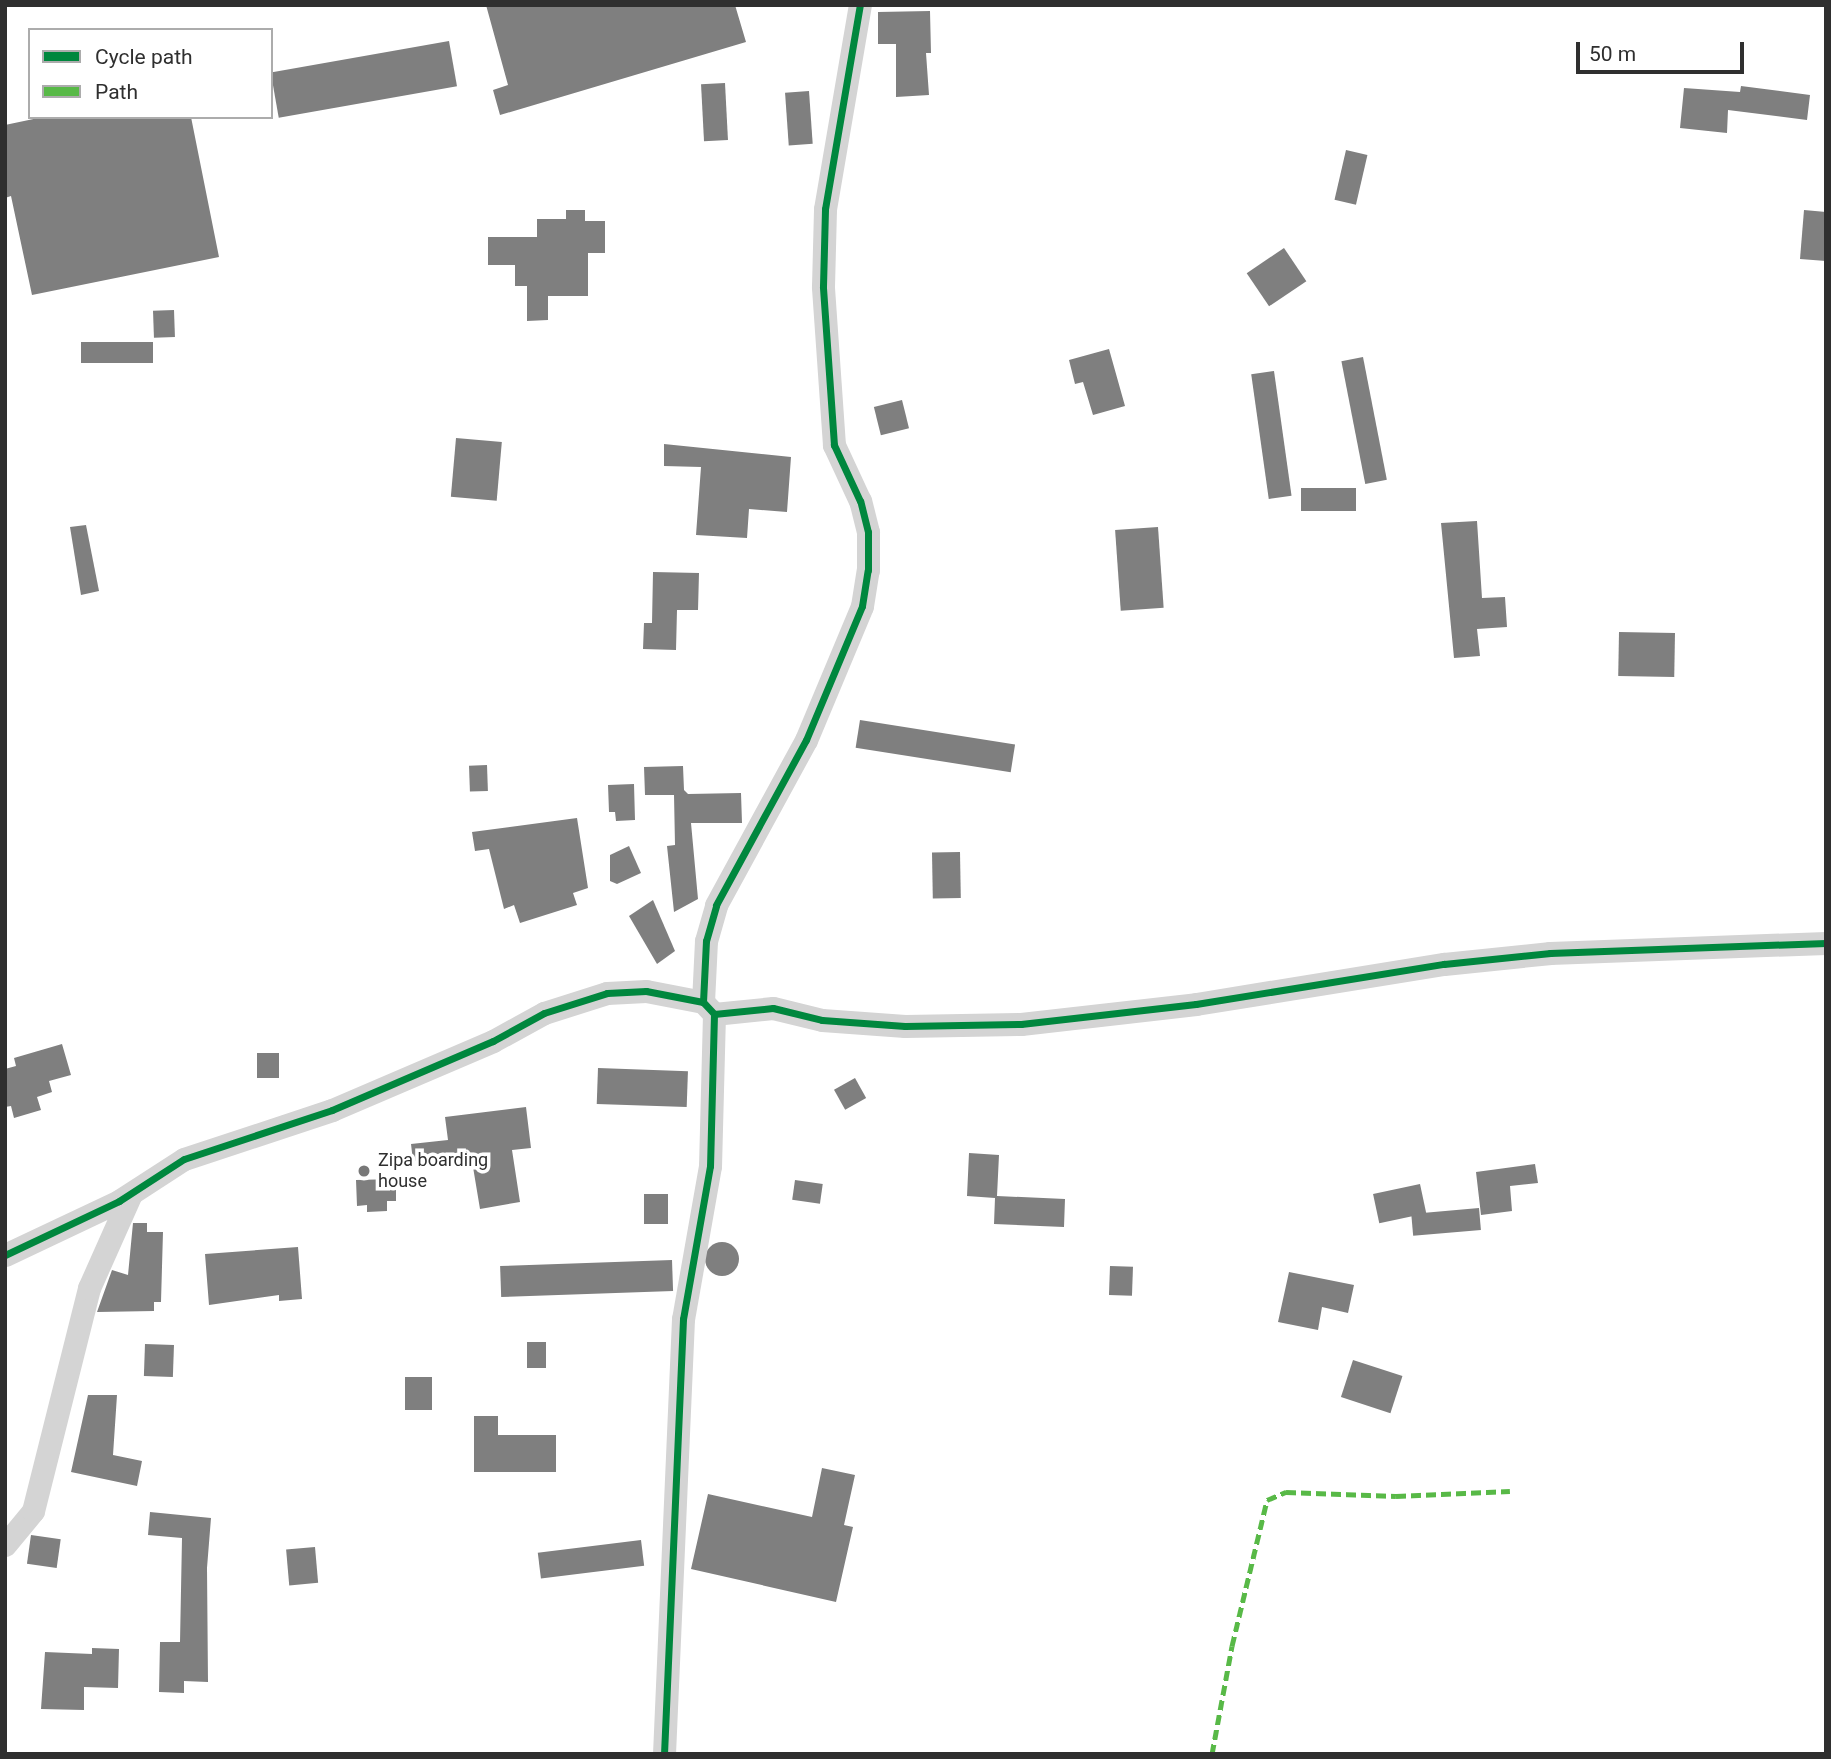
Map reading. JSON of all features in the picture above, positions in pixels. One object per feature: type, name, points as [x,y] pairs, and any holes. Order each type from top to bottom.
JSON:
[{"type":"street","points":[[664,1754],[683,1319],[710,1167],[706,941],[716,905],[806,740],[862,606],[868,570],[868,532],[860,501],[834,446],[823,286],[825,209],[860,5]]},
{"type":"street","points":[[5,1255],[130,1196],[184,1159],[332,1110],[493,1041],[544,1013],[607,993],[646,990],[708,1008],[773,1008],[822,1020],[905,1026],[1021,1024],[1196,1004],[1444,964],[1550,953],[1826,943]]},
{"type":"street","points":[[5,1545],[33,1511],[89,1288],[130,1196]]},
{"type":"building","points":[[486,5],[735,5],[746,42],[500,115],[493,90],[508,85]]},
{"type":"building","points":[[930,11],[931,53],[926,53],[929,95],[896,97],[896,44],[878,44],[878,12]]},
{"type":"building","points":[[449,41],[457,86],[279,118],[273,72]]},
{"type":"building","points":[[725,83],[728,140],[704,141],[701,84]]},
{"type":"building","points":[[1741,86],[1810,95],[1807,120],[1728,110],[1727,133],[1680,128],[1684,88],[1740,92]]},
{"type":"building","points":[[809,91],[813,144],[789,146],[785,93]]},
{"type":"building","points":[[34,119],[191,119],[219,257],[32,295],[11,196],[5,198],[5,125]]},
{"type":"building","points":[[1346,150],[1367,155],[1356,205],[1335,200]]},
{"type":"building","points":[[566,210],[585,210],[585,221],[605,221],[605,253],[588,253],[588,296],[548,296],[548,320],[527,321],[527,286],[515,286],[515,265],[488,265],[488,237],[537,237],[537,219],[566,219]]},
{"type":"building","points":[[1804,210],[1826,212],[1826,261],[1800,259]]},
{"type":"building","points":[[1284,248],[1306,281],[1269,306],[1247,273]]},
{"type":"building","points":[[174,310],[175,337],[154,338],[153,311]]},
{"type":"building","points":[[81,342],[153,342],[153,363],[81,363]]},
{"type":"building","points":[[1109,349],[1125,406],[1093,415],[1083,382],[1075,384],[1069,360]]},
{"type":"building","points":[[1363,357],[1387,480],[1365,484],[1341,361]]},
{"type":"building","points":[[1274,371],[1292,496],[1269,499],[1251,374]]},
{"type":"building","points":[[902,400],[909,428],[881,435],[874,407]]},
{"type":"building","points":[[456,438],[502,442],[497,501],[451,497]]},
{"type":"building","points":[[664,444],[791,457],[787,512],[749,509],[747,538],[696,535],[701,467],[664,466]]},
{"type":"building","points":[[1301,488],[1356,488],[1356,511],[1301,511]]},
{"type":"building","points":[[1477,521],[1482,598],[1505,597],[1507,627],[1477,629],[1480,656],[1454,658],[1441,523]]},
{"type":"building","points":[[86,525],[99,591],[81,595],[70,527]]},
{"type":"building","points":[[1158,527],[1164,608],[1121,611],[1115,530]]},
{"type":"building","points":[[653,572],[699,573],[698,610],[677,610],[676,650],[643,649],[644,623],[652,623]]},
{"type":"building","points":[[1619,632],[1675,633],[1674,677],[1618,676]]},
{"type":"building","points":[[860,720],[1015,745],[1011,772],[856,748]]},
{"type":"building","points":[[487,765],[488,791],[470,792],[469,766]]},
{"type":"building","points":[[683,766],[684,790],[688,794],[741,793],[742,823],[691,823],[698,899],[674,912],[667,846],[675,845],[674,795],[645,795],[644,767]]},
{"type":"building","points":[[634,784],[635,820],[616,821],[615,812],[609,812],[608,785]]},
{"type":"building","points":[[577,818],[588,888],[573,893],[577,905],[520,923],[514,905],[504,909],[489,849],[475,851],[472,832]]},
{"type":"building","points":[[629,846],[641,873],[617,884],[610,881],[610,855]]},
{"type":"building","points":[[932,852],[960,852],[961,898],[933,898]]},
{"type":"building","points":[[653,900],[675,951],[657,964],[629,916]]},
{"type":"building","points":[[62,1044],[71,1075],[49,1081],[52,1092],[37,1097],[41,1110],[14,1118],[11,1106],[5,1107],[5,1069],[16,1066],[14,1058]]},
{"type":"building","points":[[257,1053],[279,1053],[279,1078],[257,1078]]},
{"type":"building","points":[[598,1068],[688,1071],[687,1107],[597,1104]]},
{"type":"building","points":[[855,1078],[866,1098],[845,1110],[834,1090]]},
{"type":"building","points":[[526,1107],[531,1148],[512,1150],[520,1202],[480,1209],[471,1155],[413,1161],[411,1144],[448,1140],[445,1117]]},
{"type":"building","points":[[969,1153],[999,1155],[997,1196],[1065,1199],[1064,1227],[994,1224],[995,1198],[967,1196]]},
{"type":"building","points":[[1535,1164],[1538,1183],[1510,1186],[1512,1211],[1481,1215],[1476,1172]]},
{"type":"building","points":[[396,1179],[396,1201],[387,1201],[387,1211],[367,1212],[367,1205],[357,1206],[356,1180]]},
{"type":"building","points":[[795,1180],[823,1184],[820,1204],[792,1200]]},
{"type":"building","points":[[1420,1184],[1426,1213],[1379,1223],[1373,1194]]},
{"type":"building","points":[[644,1194],[668,1194],[668,1224],[644,1224]]},
{"type":"building","points":[[1479,1208],[1481,1230],[1413,1236],[1411,1214]]},
{"type":"building","points":[[133,1223],[147,1223],[147,1232],[163,1232],[161,1302],[154,1302],[154,1311],[97,1312],[112,1270],[128,1275]]},
{"type":"building","points":[[722,1242],[734,1247],[739,1259],[734,1271],[722,1276],[710,1271],[705,1259],[710,1247]]},
{"type":"building","points":[[298,1247],[302,1299],[279,1301],[279,1295],[209,1305],[205,1254]]},
{"type":"building","points":[[672,1260],[673,1291],[501,1297],[500,1266]]},
{"type":"building","points":[[1110,1266],[1133,1267],[1132,1296],[1109,1295]]},
{"type":"building","points":[[1289,1272],[1354,1285],[1348,1313],[1322,1307],[1318,1330],[1278,1322]]},
{"type":"building","points":[[527,1342],[546,1342],[546,1368],[527,1368]]},
{"type":"building","points":[[145,1344],[174,1345],[173,1377],[144,1376]]},
{"type":"building","points":[[1353,1360],[1402,1376],[1390,1413],[1341,1397]]},
{"type":"building","points":[[405,1377],[432,1377],[432,1410],[405,1410]]},
{"type":"building","points":[[88,1395],[117,1395],[113,1455],[142,1461],[137,1486],[71,1472]]},
{"type":"building","points":[[474,1416],[498,1416],[498,1435],[556,1435],[556,1472],[474,1472]]},
{"type":"building","points":[[822,1468],[855,1475],[844,1525],[853,1527],[836,1602],[691,1569],[708,1494],[812,1517]]},
{"type":"building","points":[[150,1512],[211,1518],[207,1568],[208,1682],[184,1681],[184,1693],[159,1692],[160,1642],[180,1642],[182,1538],[148,1535]]},
{"type":"building","points":[[31,1535],[61,1539],[57,1568],[27,1564]]},
{"type":"building","points":[[641,1540],[644,1566],[541,1578],[538,1553]]},
{"type":"building","points":[[315,1547],[318,1583],[289,1585],[286,1550]]},
{"type":"building","points":[[92,1648],[119,1649],[118,1688],[84,1687],[84,1710],[41,1709],[45,1652],[92,1654]]},
{"type":"marked path","points":[[1212,1754],[1232,1646],[1267,1500],[1286,1492],[1396,1496],[1510,1491]]},
{"type":"cycle path","points":[[703,1002],[706,941],[716,905],[806,740],[862,606],[868,570],[868,532],[860,501],[834,445],[823,286],[825,209],[860,5]]},
{"type":"cycle path","points":[[714,1014],[773,1008],[822,1020],[905,1026],[1021,1024],[1196,1004],[1444,964],[1550,953],[1826,943]]},
{"type":"cycle path","points":[[5,1255],[119,1201],[184,1159],[332,1110],[493,1041],[544,1013],[607,993],[646,991],[703,1002],[714,1014],[710,1166],[683,1319],[664,1754]]},
{"type":"place","name":"Zipa boarding house","points":[[364,1171]]}]
